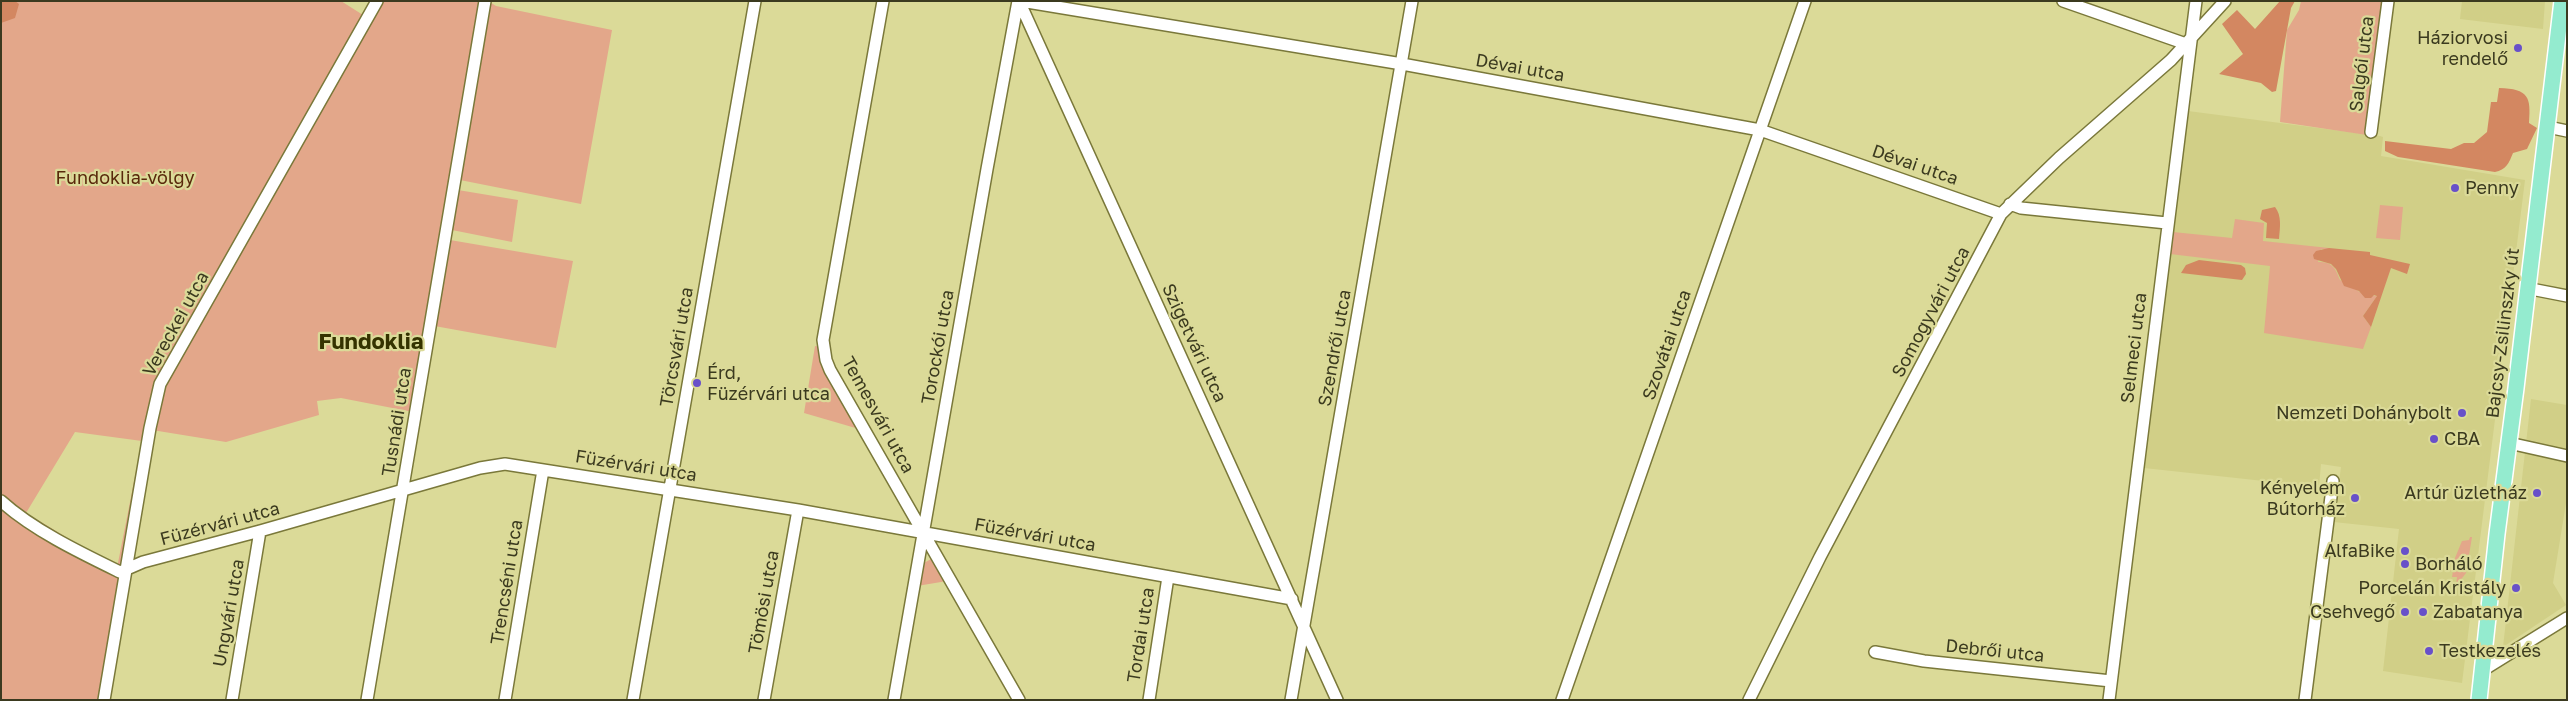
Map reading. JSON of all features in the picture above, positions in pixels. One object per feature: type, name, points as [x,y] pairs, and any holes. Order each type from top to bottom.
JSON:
[{"type":"main road","name":"Bajcsy-Zsilinszky út","points":[[2479,700],[2496,534],[2509,443],[2526,288],[2548,127],[2562,1]]},
{"type":"street","name":"Vereckei utca","points":[[104,700],[150,428],[160,384],[377,1]]},
{"type":"street","name":"Tusnádi utca","points":[[367,700],[404,490],[410,442],[485,1]]},
{"type":"street","name":"Törcsvári utca","points":[[633,700],[755,1]]},
{"type":"street","name":"Temesvári utca","points":[[883,1],[824,340],[826,360],[1019,700]]},
{"type":"street","name":"Torockói utca","points":[[894,700],[987,169],[1019,1]]},
{"type":"street","name":"Dévai utca","points":[[1019,1],[1402,64],[1760,130],[2001,214]]},
{"type":"street","name":"Szigetvári utca","points":[[1019,1],[1337,700]]},
{"type":"street","name":"Szendrői utca","points":[[1291,700],[1412,1]]},
{"type":"street","name":"Szovátai utca","points":[[1562,700],[1805,1]]},
{"type":"street","points":[[2063,1],[2189,42]]},
{"type":"street","name":"Selmeci utca","points":[[2109,700],[2189,42],[2196,1]]},
{"type":"street","name":"Somogyvári utca","points":[[1749,700],[1820,557],[2001,214],[2059,158],[2154,76],[2189,42],[2225,1]]},
{"type":"street","name":"Salgói utca","points":[[2371,132],[2388,1]]},
{"type":"street","points":[[2548,127],[2567,131]]},
{"type":"street","points":[[2010,204],[2021,208],[2167,223]]},
{"type":"street","points":[[2526,288],[2567,296]]},
{"type":"street","points":[[2509,443],[2567,456]]},
{"type":"street","name":"Füzérvári utca","points":[[126,571],[143,562],[496,465],[669,488],[1292,599]]},
{"type":"street","name":"Trencséni utca","points":[[505,700],[543,470]]},
{"type":"street","points":[[2305,700],[2333,481]]},
{"type":"street","points":[[1,501],[14,512],[105,565],[120,572],[126,571]]},
{"type":"street","name":"Tömösi utca","points":[[764,700],[798,510]]},
{"type":"street","name":"Ungvári utca","points":[[232,700],[260,531]]},
{"type":"street","name":"Tordai utca","points":[[1149,700],[1168,576]]},
{"type":"street","points":[[2483,670],[2567,618]]},
{"type":"street","name":"Debrői utca","points":[[1875,652],[1924,661],[2111,681]]},
{"type":"shaded area","points":[[1,1],[15,1],[19,4],[15,18],[1,23]]},
{"type":"shaded area","points":[[2280,1],[2295,1],[2291,8],[2276,91],[2272,92],[2261,83],[2219,74],[2243,54],[2222,24],[2237,10],[2255,29]]},
{"type":"shaded area","points":[[2462,1],[2545,1],[2543,29],[2460,19]]},
{"type":"shaded area","points":[[2499,88],[2517,90],[2526,96],[2529,107],[2529,123],[2537,128],[2527,149],[2513,153],[2502,170],[2495,172],[2398,157],[2385,151],[2385,141],[2451,149],[2464,143],[2474,143],[2487,132],[2491,102],[2497,102]]},
{"type":"shaded area","points":[[2188,111],[2380,136],[2383,137],[2381,156],[2525,180],[2462,683],[2383,671],[2399,529],[2334,522],[2341,467],[2321,464],[2319,487],[2144,468]]},
{"type":"shaded area","points":[[2275,207],[2280,218],[2279,239],[2266,238],[2267,223],[2260,219],[2262,210]]},
{"type":"shaded area","points":[[2329,248],[2370,252],[2370,255],[2410,264],[2407,274],[2391,268],[2371,327],[2363,316],[2377,296],[2365,298],[2359,291],[2344,286],[2336,269],[2331,264],[2314,259],[2313,255],[2316,251]]},
{"type":"shaded area","points":[[2199,260],[2241,265],[2245,268],[2246,274],[2242,280],[2181,273],[2186,265]]},
{"type":"shaded area","points":[[2531,399],[2567,405],[2567,497],[2553,583],[2566,605],[2503,647]]},
{"type":"green space","name":"Fundoklia-völgy","points":[[1,1],[341,1],[363,15],[371,1],[488,1],[496,6],[612,30],[581,204],[460,180],[458,190],[518,200],[512,242],[452,230],[450,240],[573,261],[556,348],[429,325],[413,412],[341,398],[317,401],[319,415],[226,442],[152,430],[101,700],[1,700]],"holes":[[[75,432],[142,441],[117,568],[26,513]]]},
{"type":"green space","points":[[2301,1],[2382,1],[2367,135],[2280,122],[2287,30],[2299,10]]},
{"type":"green space","points":[[2380,205],[2403,207],[2400,240],[2376,238]]},
{"type":"green space","points":[[2235,219],[2264,223],[2263,241],[2329,248],[2328,250],[2321,249],[2318,262],[2330,264],[2335,269],[2340,280],[2363,294],[2377,296],[2363,316],[2371,327],[2363,349],[2264,333],[2270,266],[2170,254],[2173,232],[2232,238]]},
{"type":"green space","points":[[815,346],[821,347],[859,429],[804,413]]},
{"type":"green space","points":[[2472,537],[2466,573],[2456,586],[2457,577],[2452,577],[2455,558],[2462,541],[2469,540]]},
{"type":"green space","points":[[931,559],[935,561],[947,581],[917,586],[924,563]]},
{"type":"place","name":"Háziorvosi rendelő","points":[[2518,48]]},
{"type":"place","name":"Penny","points":[[2455,188]]},
{"type":"place","name":"Érd, Füzérvári utca","points":[[697,383]]},
{"type":"place","name":"Nemzeti Dohánybolt","points":[[2462,413]]},
{"type":"place","name":"CBA","points":[[2434,439]]},
{"type":"place","name":"Artúr üzletház","points":[[2537,493]]},
{"type":"place","name":"Kényelem Bútorház","points":[[2355,498]]},
{"type":"place","name":"AlfaBike","points":[[2405,551]]},
{"type":"place","name":"Borháló","points":[[2405,564]]},
{"type":"place","name":"Porcelán Kristály","points":[[2516,588]]},
{"type":"place","name":"Csehvegő","points":[[2405,612]]},
{"type":"place","name":"Zabatanya","points":[[2423,612]]},
{"type":"place","name":"Testkezelés","points":[[2429,651]]},
{"type":"district","name":"Fundoklia","points":[[371,342]]}]
